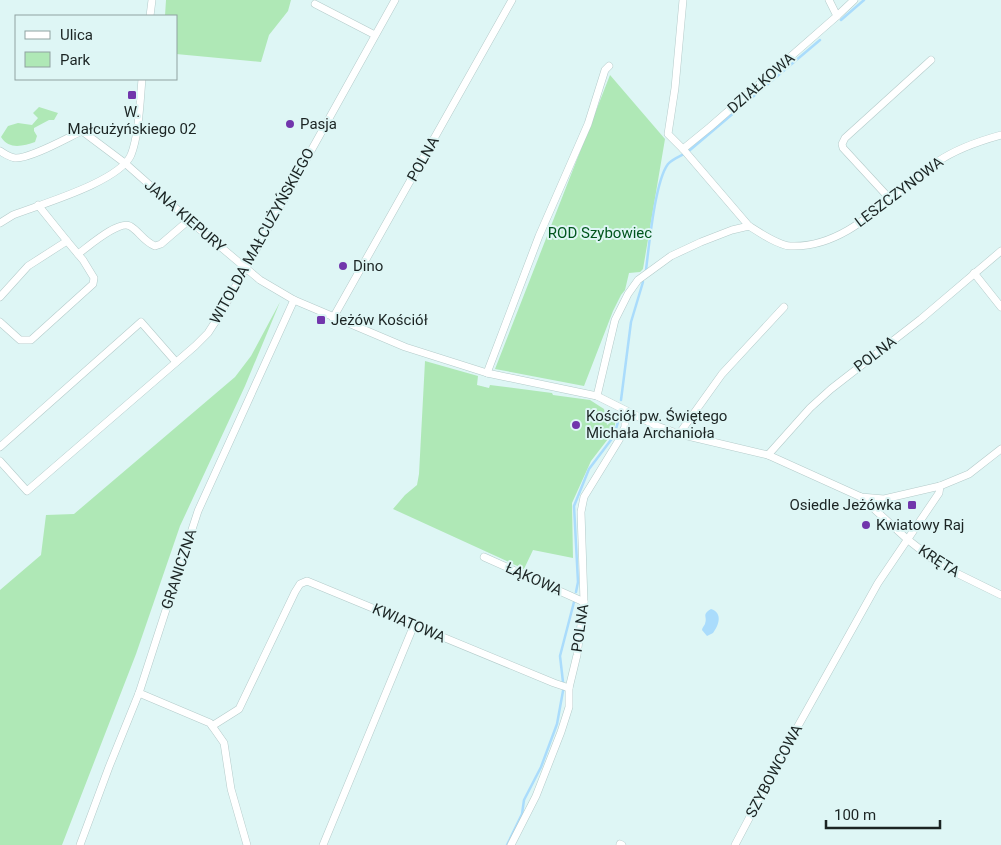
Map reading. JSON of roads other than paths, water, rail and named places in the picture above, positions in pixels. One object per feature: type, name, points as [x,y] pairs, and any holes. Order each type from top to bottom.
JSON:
[{"type":"street","points":[[150,15],[152,0]]},
{"type":"street","name":"WITOLDA MAŁCUŻYŃSKIEGO","points":[[0,461],[27,491],[208,333],[394,0]]},
{"type":"street","name":"POLNA","points":[[333,318],[512,0]]},
{"type":"street","points":[[597,396],[615,320],[628,294],[638,280],[678,252],[723,233],[749,226],[668,134],[675,88],[683,0]]},
{"type":"street","points":[[829,0],[837,16]]},
{"type":"street","name":"DZIAŁKOWA","points":[[686,153],[710,127],[854,0]]},
{"type":"street","points":[[315,4],[375,35]]},
{"type":"street","points":[[890,199],[843,148],[842,144],[845,138],[931,60]]},
{"type":"street","points":[[487,373],[539,236],[588,124],[605,70],[609,66]]},
{"type":"street","points":[[0,223],[12,215],[106,179],[126,164],[134,142],[142,80]]},
{"type":"street","name":"JANA KIEPURY","points":[[0,151],[17,158],[32,154],[82,131],[126,164],[245,267]]},
{"type":"street","name":"LESZCZYNOWA","points":[[749,226],[766,237],[789,246],[813,244],[858,225],[937,162],[968,146],[1001,135]]},
{"type":"street","points":[[0,322],[20,340],[31,340],[93,284],[94,278],[78,254],[38,205]]},
{"type":"street","points":[[78,254],[118,225],[130,226],[146,242],[155,246],[161,244],[189,220]]},
{"type":"street","points":[[0,298],[28,266],[67,241]]},
{"type":"street","points":[[1001,251],[974,273],[1001,307]]},
{"type":"street","points":[[245,267],[260,280],[294,300],[405,347],[487,373],[597,396],[657,426],[679,434],[768,455],[861,497],[884,499],[940,486],[969,474],[1001,449]]},
{"type":"street","name":"POLNA","points":[[768,455],[798,421],[831,389],[921,319],[974,273]]},
{"type":"street","name":"GRANICZNA","points":[[80,845],[139,693],[198,511],[294,300]]},
{"type":"street","points":[[679,434],[722,374],[784,307]]},
{"type":"street","points":[[0,447],[141,322],[176,362]]},
{"type":"street","name":"POLNA","points":[[511,845],[536,796],[569,707],[569,688],[584,602],[581,512],[584,497],[625,427],[625,411]]},
{"type":"street","points":[[907,539],[939,493],[940,486]]},
{"type":"street","name":"KRĘTA","points":[[861,497],[907,539],[940,565],[1001,595]]},
{"type":"street","name":"SZYBOWCOWA","points":[[735,845],[813,698],[878,583],[907,539]]},
{"type":"street","name":"ŁĄKOWA","points":[[484,557],[584,602]]},
{"type":"street","name":"KWIATOWA","points":[[212,726],[239,708],[295,592],[300,584],[307,581],[569,688]]},
{"type":"street","points":[[323,845],[414,625]]},
{"type":"street","points":[[139,693],[210,723],[224,743],[231,789],[248,845]]},
{"type":"water","points":[[711,609],[717,613],[719,620],[713,633],[707,636],[702,629],[706,621],[705,614]]},
{"type":"waterway","points":[[841,20],[864,0]]},
{"type":"waterway","points":[[646,270],[659,184],[668,164],[690,150],[820,40]]},
{"type":"waterway","points":[[621,400],[631,322],[643,282]]},
{"type":"waterway","points":[[576,592],[578,582],[574,506],[589,469],[614,436],[620,415]]},
{"type":"waterway","points":[[563,682],[560,656],[574,602]]},
{"type":"waterway","points":[[507,845],[522,814],[524,800],[541,767],[557,724],[563,691]]},
{"type":"place","name":"W. Małcużyńskiego 02","points":[[132,95]]},
{"type":"place","name":"Pasja","points":[[290,124]]},
{"type":"place","name":"Dino","points":[[343,266]]},
{"type":"place","name":"Jeżów Kościół","points":[[321,320]]},
{"type":"place","name":"Kościół pw. Świętego Michała Archanioła","points":[[576,425]]},
{"type":"place","name":"Osiedle Jeżówka","points":[[912,505]]},
{"type":"place","name":"Kwiatowy Raj","points":[[866,525]]},
{"type":"park label","name":"ROD Szybowiec","points":[[600,233]]}]
